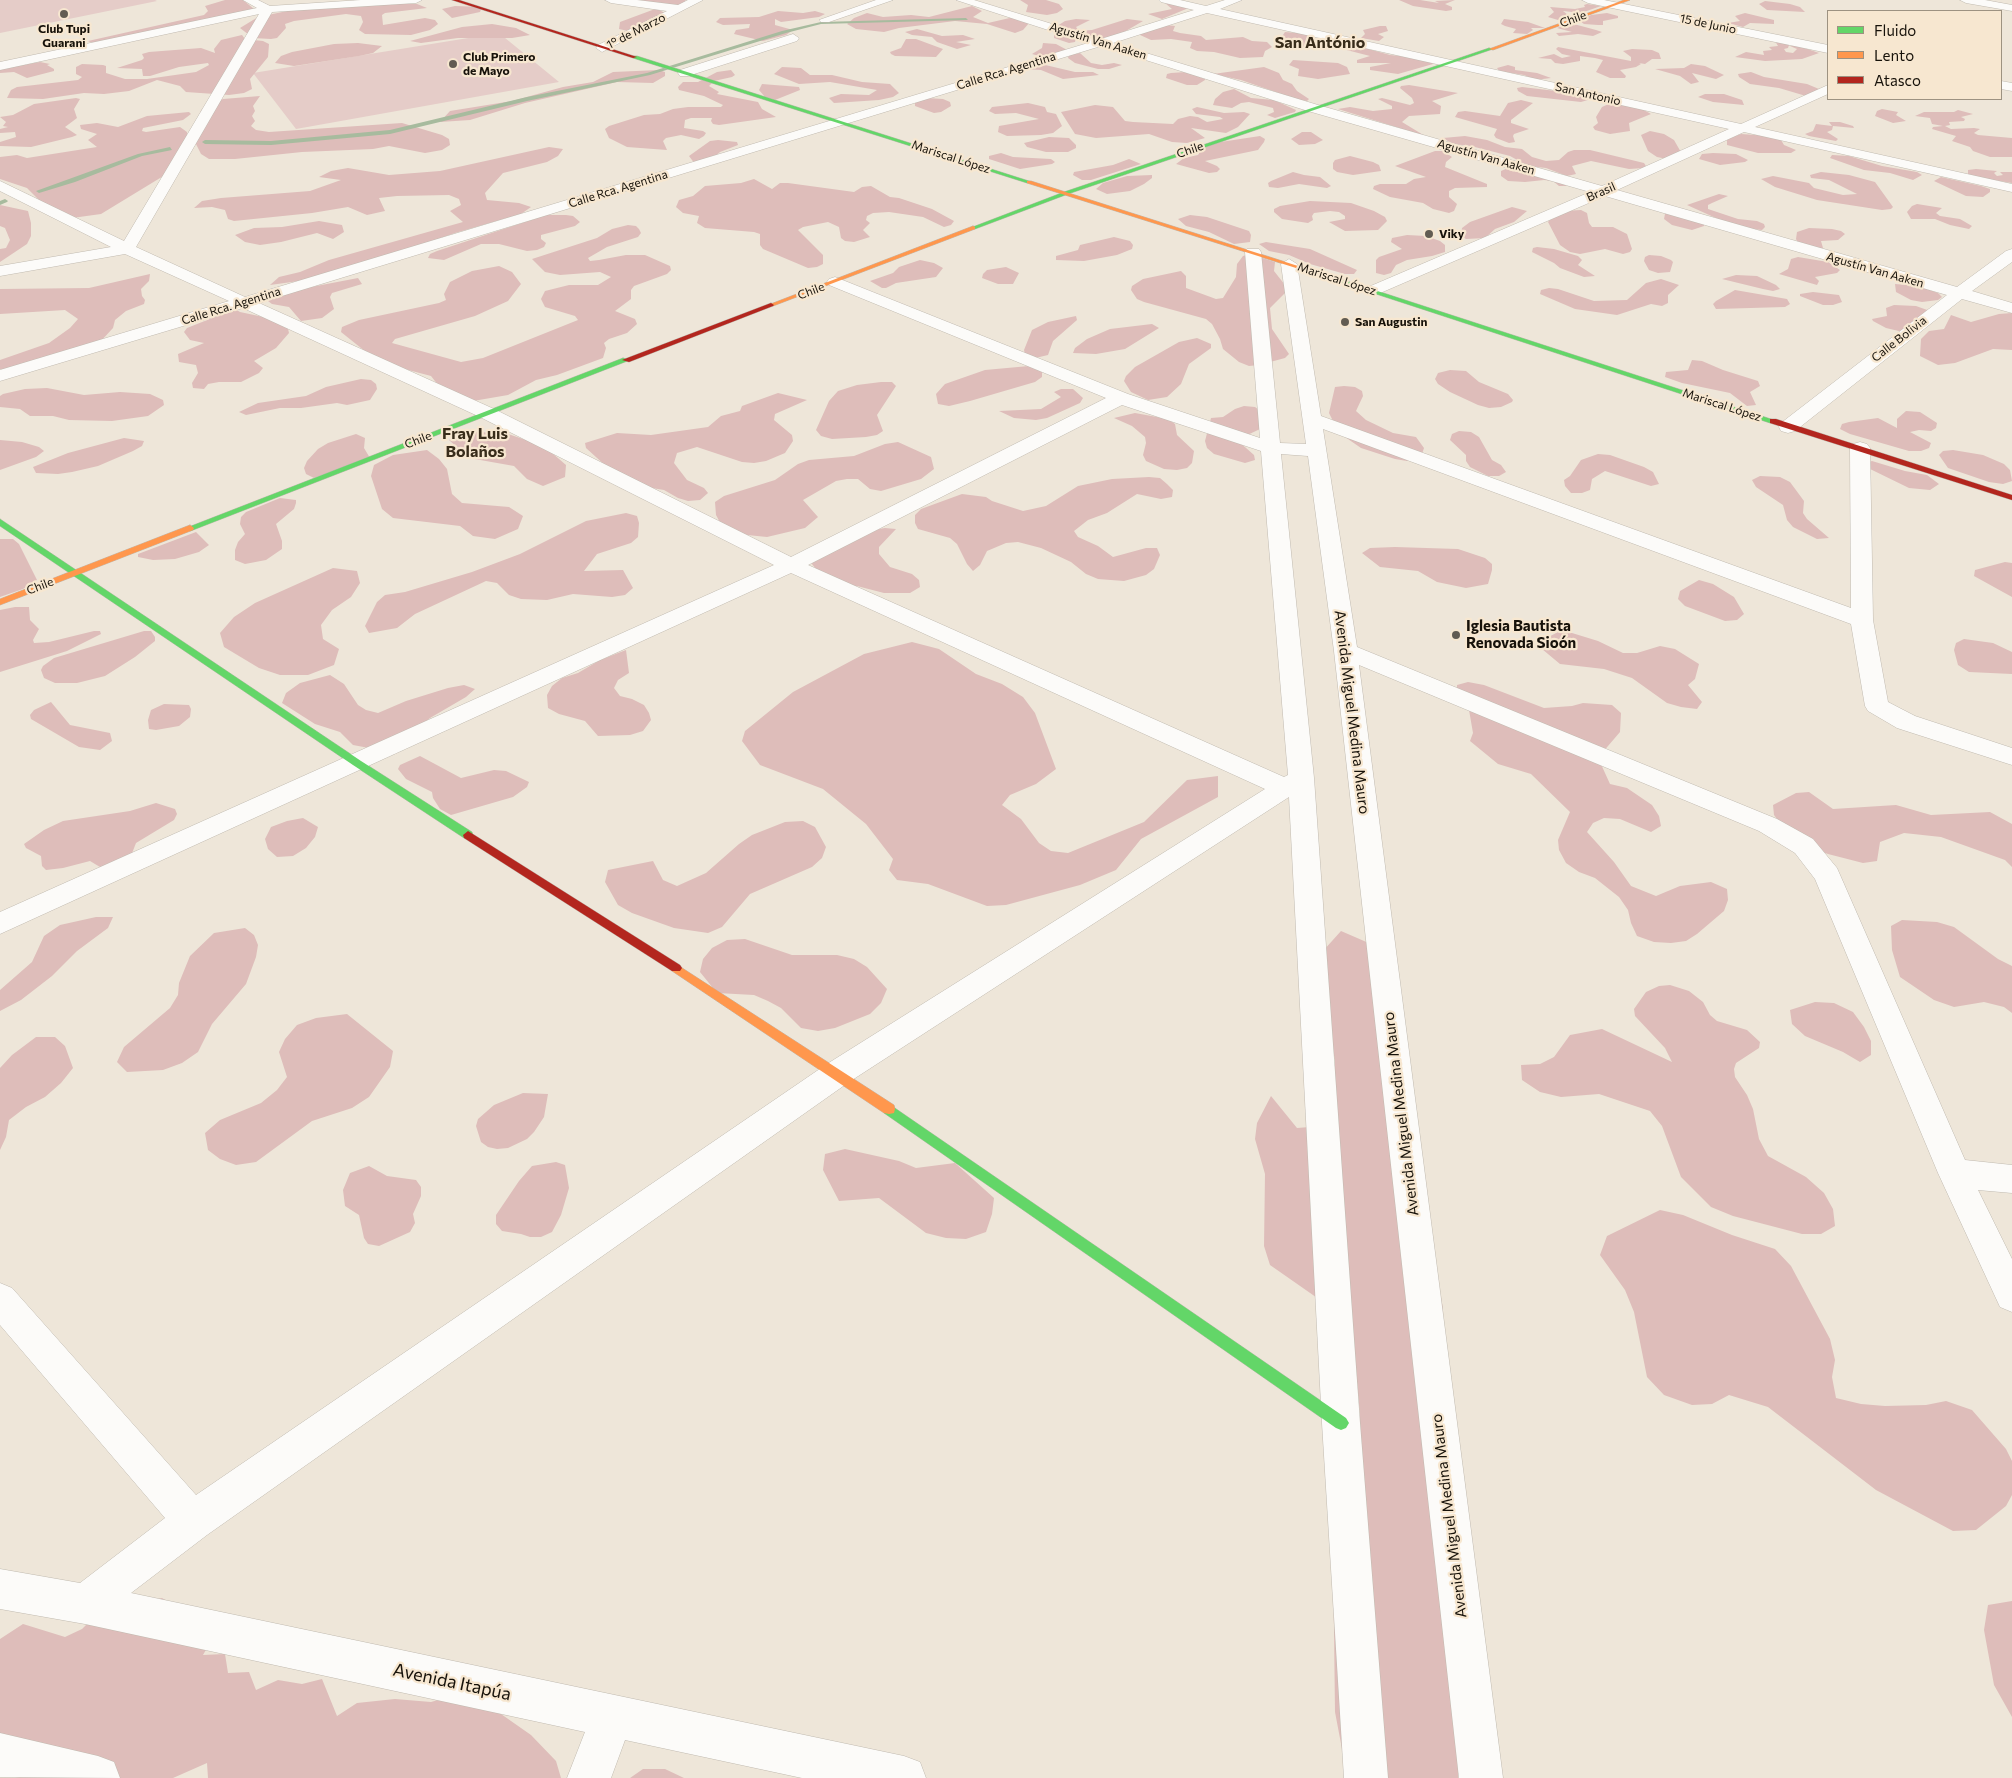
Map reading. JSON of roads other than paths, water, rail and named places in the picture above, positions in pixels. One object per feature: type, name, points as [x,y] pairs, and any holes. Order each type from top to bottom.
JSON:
[{"type":"street","points":[[249,0],[268,9]]},
{"type":"street","points":[[0,66],[268,9],[416,0]]},
{"type":"street","name":"Mariscal López","points":[[454,0],[1253,252],[1788,427],[1860,448],[2012,498]]},
{"type":"street","points":[[611,0],[680,9]]},
{"type":"street","name":"1° de Marzo","points":[[602,48],[697,0]]},
{"type":"street","points":[[825,20],[887,0]]},
{"type":"street","name":"Agustín Van Aaken","points":[[962,0],[1313,108],[2012,308]]},
{"type":"street","name":"San Antonio","points":[[1165,0],[2012,188]]},
{"type":"street","name":"Calle Rca. Agentina","points":[[0,376],[1236,0]]},
{"type":"street","name":"15 de Junio","points":[[1588,0],[1827,49]]},
{"type":"street","name":"Chile","points":[[0,602],[487,413],[1066,193],[1313,108],[1451,63],[1628,0]]},
{"type":"street","points":[[1966,0],[2009,9]]},
{"type":"street","points":[[0,271],[127,249],[268,9]]},
{"type":"street","points":[[680,72],[793,38]]},
{"type":"street","name":"Brasil","points":[[1372,291],[1743,129],[1827,89]]},
{"type":"street","points":[[0,185],[127,249],[487,413],[791,564],[1294,783]]},
{"type":"street","points":[[1253,252],[1272,448],[1294,783],[1366,1778]]},
{"type":"street","name":"Calle Bolivia","points":[[1788,427],[2012,254]]},
{"type":"street","name":"Avenida Miguel Medina Mauro","points":[[1289,264],[1346,651],[1481,1778]]},
{"type":"street","points":[[835,282],[1121,398],[1272,448],[1317,451]]},
{"type":"street","points":[[0,924],[791,564],[1121,398]]},
{"type":"street","points":[[1312,419],[1862,620]]},
{"type":"street","points":[[1860,448],[1862,620],[1877,706],[1906,722],[2012,757]]},
{"type":"street","points":[[0,522],[357,763],[838,1072],[1341,1424]]},
{"type":"street","points":[[1346,651],[1768,825],[1804,846],[1827,875],[1954,1173],[2012,1296]]},
{"type":"street","points":[[85,1604],[193,1521],[838,1072],[1294,783]]},
{"type":"street","points":[[1954,1173],[2012,1179]]},
{"type":"street","points":[[0,1300],[193,1521]]},
{"type":"street","name":"Avenida Itapúa","points":[[0,1589],[85,1604],[904,1778]]},
{"type":"street","points":[[589,1778],[613,1716]]},
{"type":"street","points":[[0,1755],[98,1778]]},
{"type":"waterway","points":[[205,142],[271,143],[390,132],[527,99],[648,74],[784,32],[821,23],[966,19]]},
{"type":"waterway","points":[[39,191],[73,181],[140,155],[170,149]]},
{"type":"waterway","points":[[0,203],[5,201]]},
{"type":"place","name":"Club Tupi Guarani","points":[[64,14]]},
{"type":"place","name":"Club Primero de Mayo","points":[[453,64]]},
{"type":"place","name":"Viky","points":[[1429,234]]},
{"type":"place","name":"San Augustin","points":[[1345,322]]},
{"type":"place","name":"Iglesia Bautista Renovada Sioón","points":[[1456,635]]},
{"type":"district","name":"San António","points":[[1320,43]]},
{"type":"district","name":"Fray Luis Bolaños","points":[[475,443]]}]
